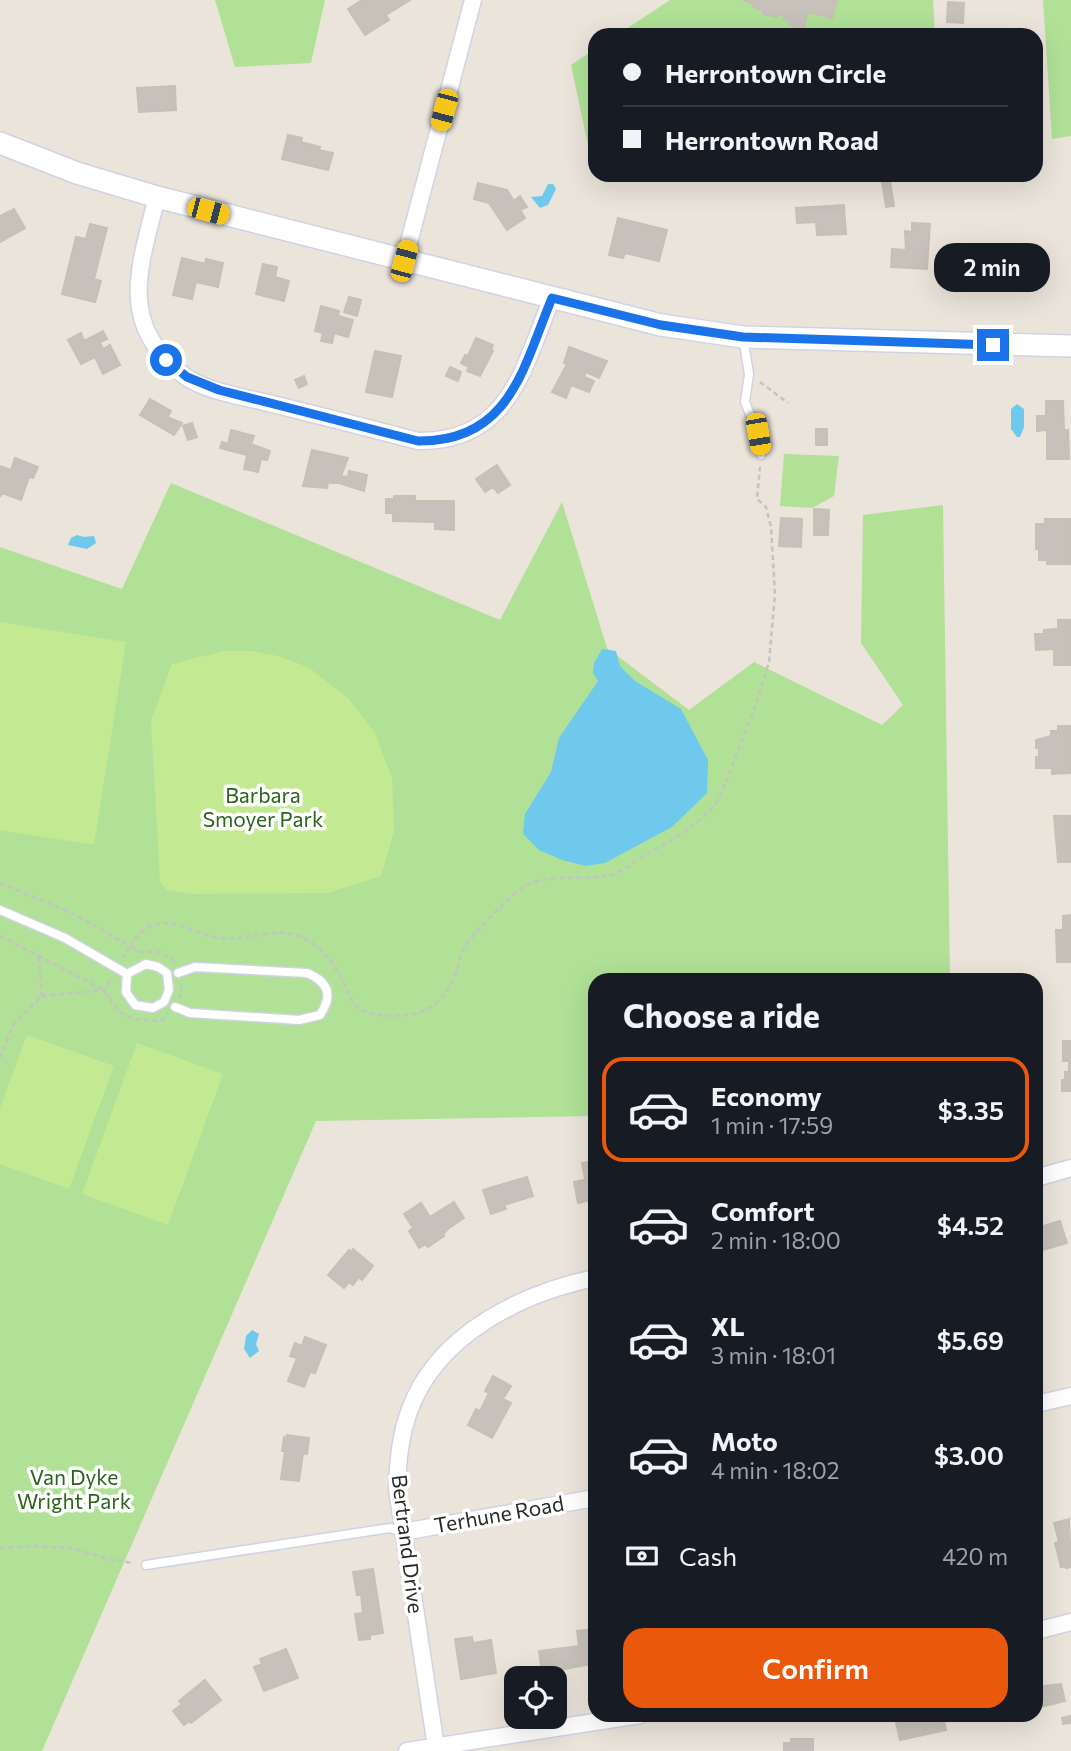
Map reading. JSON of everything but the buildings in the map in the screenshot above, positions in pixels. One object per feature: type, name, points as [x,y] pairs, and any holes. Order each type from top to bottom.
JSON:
[{"type":"street","points":[[404,261],[473,0]]},
{"type":"street","points":[[0,143],[77,173],[157,197],[661,325],[743,337],[1071,346]]},
{"type":"street","points":[[157,197],[138,284],[139,307],[152,342],[166,360],[187,377],[219,390],[418,441],[440,441],[459,437],[479,427],[496,413],[510,397],[552,298]]},
{"type":"street","points":[[1043,1176],[1071,1168]]},
{"type":"street","name":"Bertrand Drive","points":[[436,1747],[397,1489],[400,1449],[411,1407],[434,1368],[458,1343],[484,1322],[546,1290],[588,1280]]},
{"type":"street","points":[[1043,1402],[1071,1396]]},
{"type":"street","name":"Terhune Road","points":[[403,1532],[588,1499]]},
{"type":"street","points":[[1043,1629],[1071,1622]]},
{"type":"street","points":[[407,1751],[595,1722]]},
{"type":"lane","points":[[743,337],[748,374],[745,402],[758,434],[761,455]]},
{"type":"lane","points":[[0,910],[65,938],[127,974],[146,964],[158,967],[167,974],[169,990],[164,1002],[152,1008],[135,1005],[126,992],[127,974]]},
{"type":"lane","points":[[175,1007],[190,1013],[299,1020],[320,1015],[327,1004],[327,989],[319,978],[307,973],[195,967],[178,973]]},
{"type":"lane","points":[[146,1564],[390,1528],[403,1532]]},
{"type":"path","points":[[748,374],[788,403]]},
{"type":"path","points":[[0,1058],[13,1025],[42,996],[104,990],[130,946],[150,925],[167,922],[190,927],[216,938],[230,939],[286,932],[305,939],[326,955],[340,976],[347,995],[358,1009],[379,1015],[411,1015],[433,1007],[446,994],[464,949],[520,890],[546,880],[614,875],[683,831],[719,799],[755,707],[769,662],[775,594],[771,527],[766,507],[757,499],[761,455]]},
{"type":"path","points":[[0,883],[72,913],[130,946]]},
{"type":"path","points":[[39,956],[42,996]]},
{"type":"path","points":[[0,1549],[33,1546],[73,1548],[107,1559],[146,1564]]},
{"type":"green space","points":[[215,0],[325,0],[311,63],[235,67]]},
{"type":"green space","points":[[670,0],[933,0],[935,28],[628,28]]},
{"type":"green space","points":[[1043,0],[1071,0],[1071,136],[1052,139]]},
{"type":"green space","points":[[588,54],[588,145],[571,65]]},
{"type":"green space","points":[[784,454],[839,456],[834,496],[812,508],[780,506]]},
{"type":"green space","name":"Barbara Smoyer Park","points":[[171,483],[500,620],[562,502],[607,648],[689,710],[754,662],[882,725],[903,705],[861,643],[863,515],[943,505],[950,973],[588,973],[588,1116],[316,1121],[42,1751],[0,1751],[0,547],[122,589]]},
{"type":"green space","points":[[0,622],[126,642],[94,845],[0,830]]},
{"type":"green space","points":[[224,651],[252,651],[278,656],[308,667],[348,698],[374,731],[392,778],[394,831],[381,876],[328,893],[192,894],[167,890],[160,882],[151,721],[172,664]]},
{"type":"green space","points":[[27,1035],[114,1066],[69,1189],[0,1164],[0,1108]]},
{"type":"green space","points":[[137,1043],[223,1074],[168,1225],[82,1194]]},
{"type":"water","points":[[548,184],[553,184],[556,189],[548,205],[540,208],[531,197],[542,196]]},
{"type":"water","points":[[1017,404],[1024,409],[1024,427],[1020,437],[1011,429],[1011,409]]},
{"type":"water","points":[[77,535],[94,536],[96,543],[87,549],[68,545],[71,538]]},
{"type":"water","points":[[602,649],[616,651],[620,666],[635,681],[681,709],[708,760],[707,793],[672,827],[605,863],[586,866],[539,850],[523,834],[525,814],[551,772],[559,738],[598,681],[593,673],[594,663]]},
{"type":"water","points":[[252,1330],[259,1334],[256,1344],[259,1351],[250,1358],[244,1349],[246,1336]]},
{"type":"route","points":[[166,360],[187,377],[219,390],[418,441],[440,441],[459,437],[479,427],[510,397],[552,298],[661,325],[743,337],[993,345]]},
{"type":"park label","name":"Van Dyke Wright Park","points":[[74,1490]]}]
